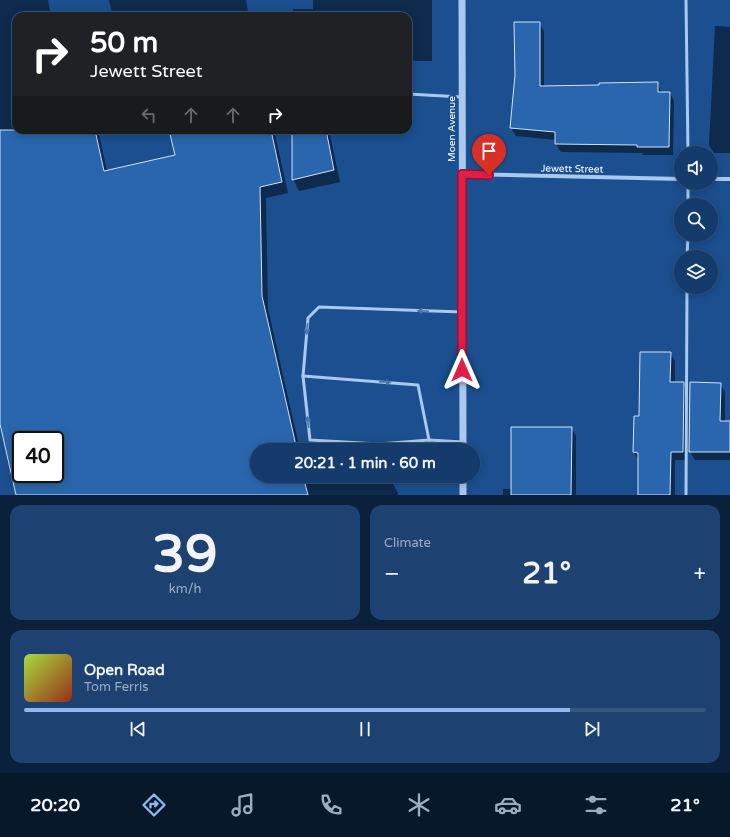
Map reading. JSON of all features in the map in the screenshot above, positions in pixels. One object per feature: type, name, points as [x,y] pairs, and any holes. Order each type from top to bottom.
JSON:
[{"type":"street","name":"Moen Avenue","points":[[462,0],[462,442]]},
{"type":"street","name":"Jewett Street","points":[[462,174],[674,179]]},
{"type":"street","points":[[718,179],[730,179]]},
{"type":"street","points":[[463,483],[463,495]]},
{"type":"lane","points":[[686,0],[688,146]]},
{"type":"lane","points":[[412,94],[462,97]]},
{"type":"lane","points":[[686,495],[687,294]]},
{"type":"lane","points":[[462,312],[319,307],[308,318],[303,376],[310,440],[379,444],[429,440],[462,442]]},
{"type":"lane","points":[[303,376],[418,384],[429,440]]},
{"type":"building","points":[[514,22],[540,22],[540,86],[658,82],[658,92],[670,92],[669,147],[555,144],[555,132],[510,128],[515,75]]},
{"type":"building","points":[[0,130],[12,130],[12,134],[96,134],[104,171],[175,155],[170,134],[272,134],[282,182],[260,187],[262,296],[295,443],[250,443],[250,483],[305,483],[308,495],[16,495],[13,483],[64,483],[64,431],[12,431],[12,477],[0,424]]},
{"type":"building","points":[[292,134],[327,134],[334,170],[292,180]]},
{"type":"building","points":[[640,352],[671,352],[670,382],[684,382],[683,452],[671,452],[670,495],[638,495],[638,453],[633,452],[634,416],[639,416]]},
{"type":"building","points":[[690,382],[721,383],[720,421],[730,421],[730,452],[689,452]]},
{"type":"building","points":[[511,427],[572,427],[571,495],[511,495]]},
{"type":"route","points":[[462,370],[462,174],[489,175]]}]
